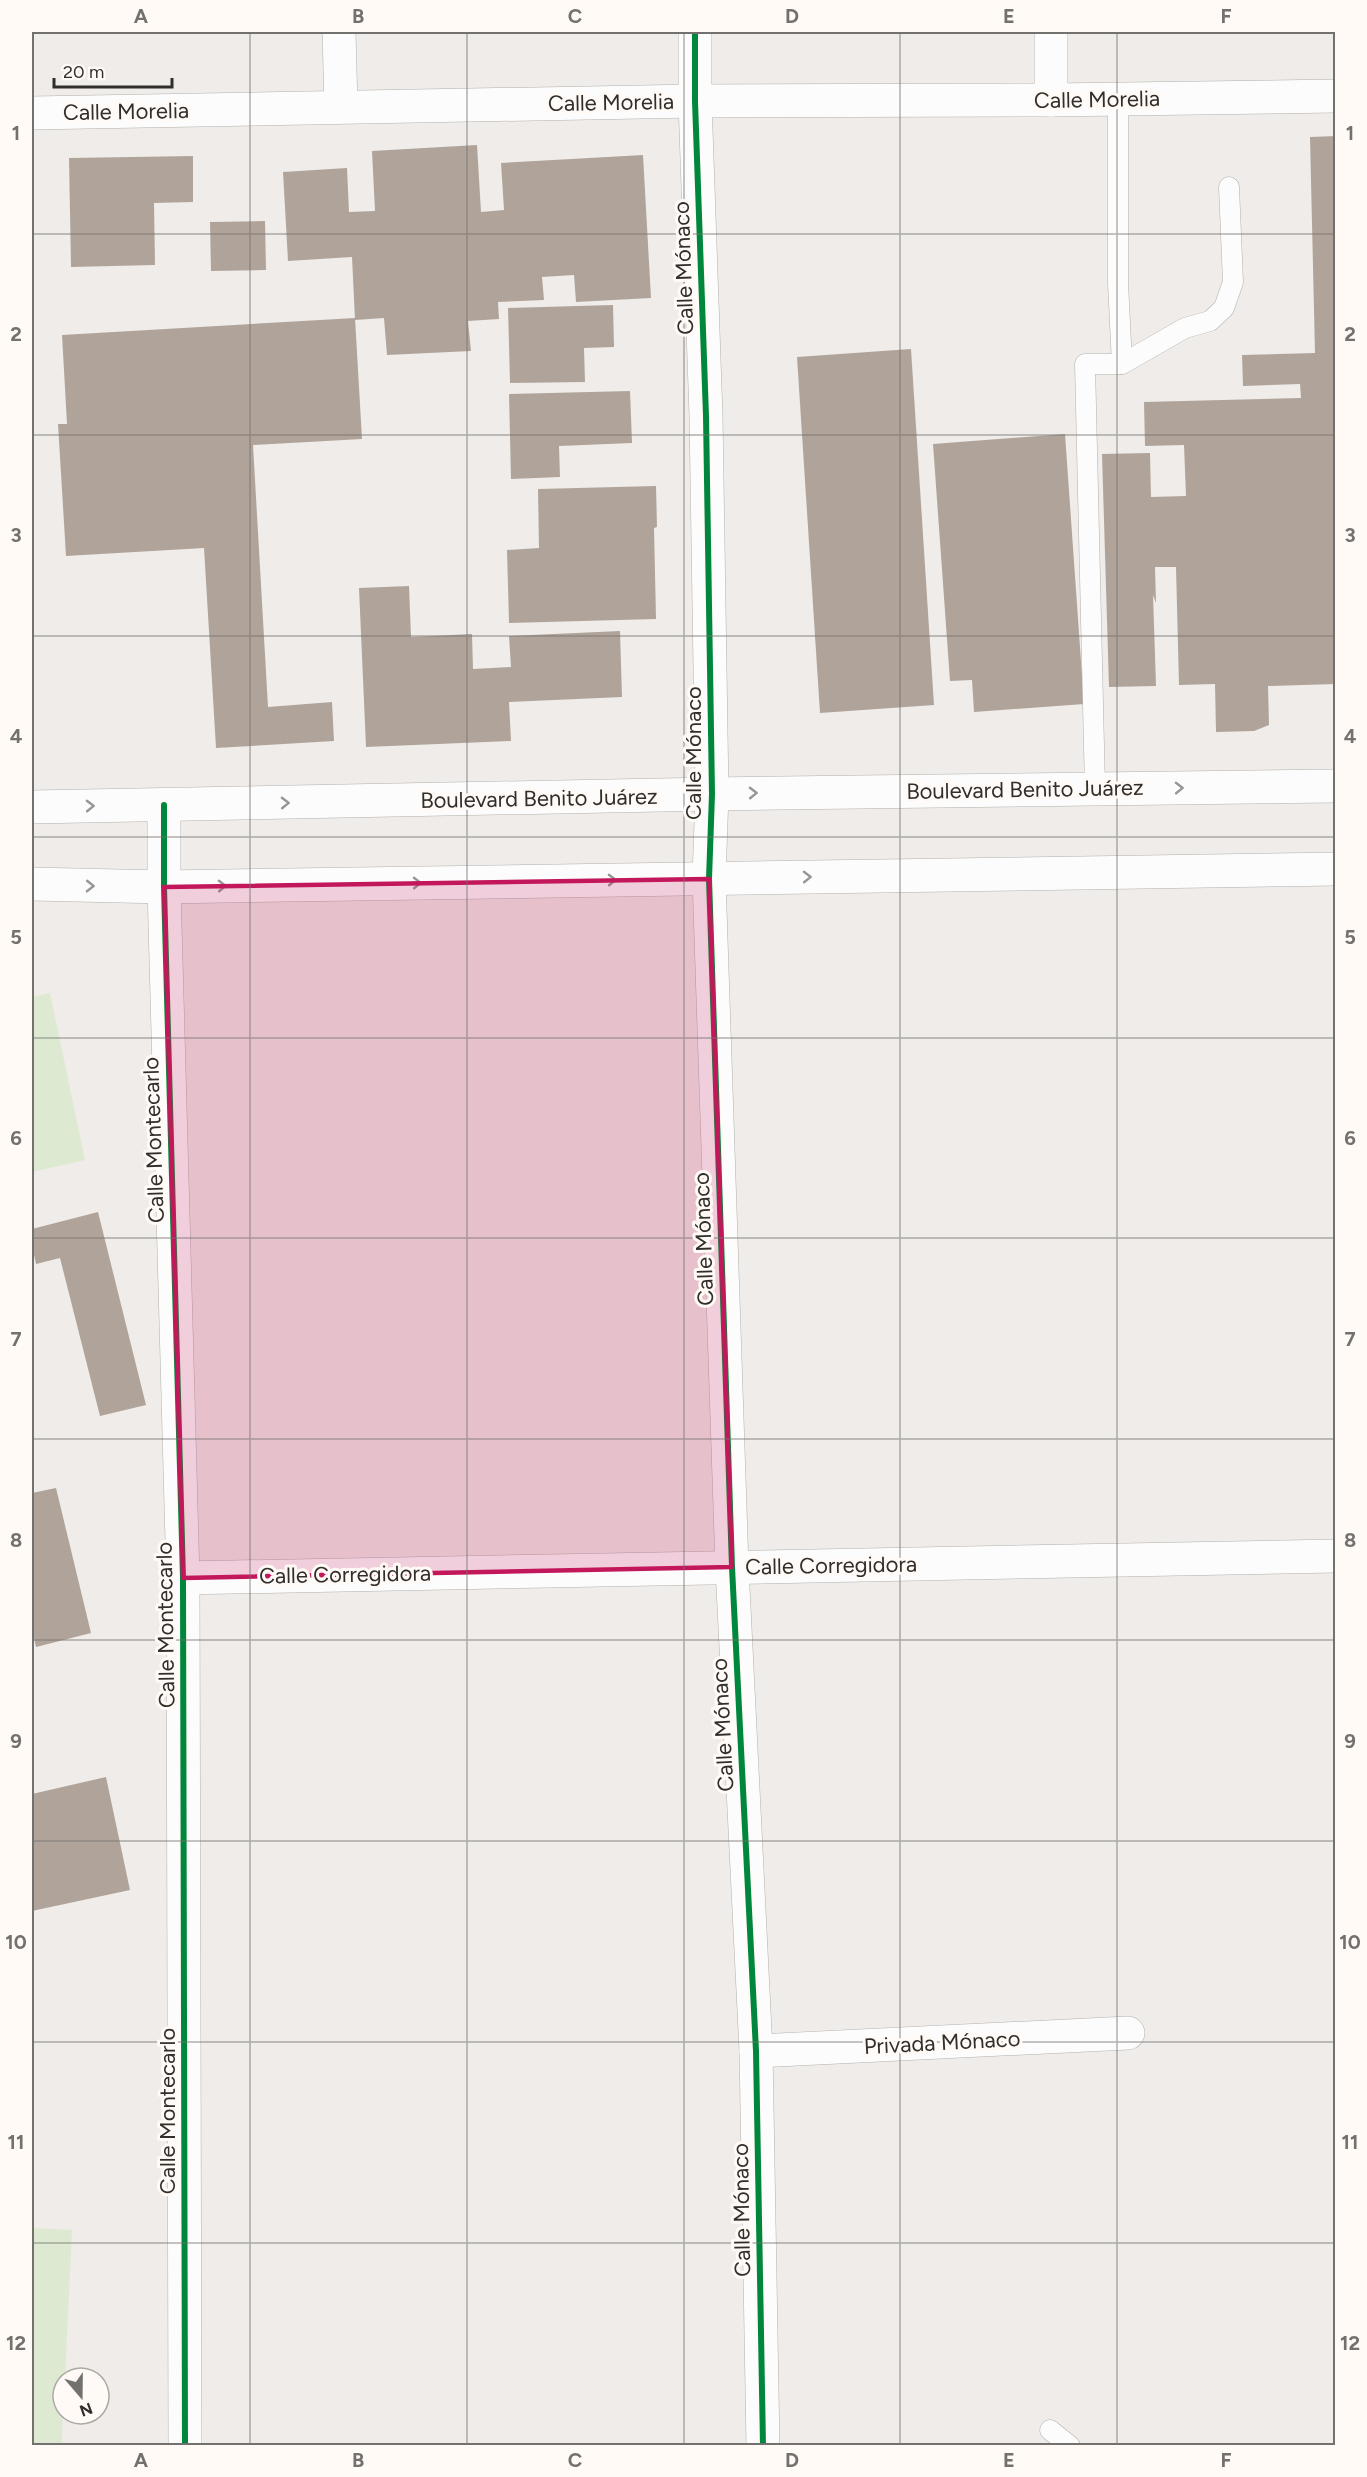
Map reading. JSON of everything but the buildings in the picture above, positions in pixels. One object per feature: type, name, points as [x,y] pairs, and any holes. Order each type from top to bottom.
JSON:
[{"type":"street","points":[[339,32],[341,106]]},
{"type":"street","name":"Calle Mónaco","points":[[695,32],[695,101],[706,416],[712,794],[709,879],[732,1567],[756,2051],[763,2445]]},
{"type":"street","points":[[1051,32],[1051,100]]},
{"type":"street","name":"Calle Morelia","points":[[32,113],[695,101],[1335,96]]},
{"type":"street","name":"Boulevard Benito Juárez","points":[[32,807],[712,794],[1335,786]]},
{"type":"street","name":"Calle Montecarlo","points":[[164,805],[164,887],[183,1578],[185,2445]]},
{"type":"street","points":[[32,884],[164,887],[1335,869]]},
{"type":"street","name":"Calle Corregidora","points":[[183,1578],[1335,1556]]},
{"type":"street","name":"Privada Mónaco","points":[[756,2051],[1128,2033]]},
{"type":"lane","points":[[1118,99],[1118,283],[1122,364]]},
{"type":"lane","points":[[1095,789],[1085,364],[1122,364],[1185,328],[1210,321],[1224,308],[1233,282],[1228,187]]},
{"type":"lane","points":[[1050,2430],[1070,2445]]},
{"type":"highlighted area","points":[[709,879],[732,1567],[183,1578],[164,887]]},
{"type":"green space","points":[[50,993],[85,1160],[32,1172],[32,997]]},
{"type":"green space","points":[[32,2228],[72,2230],[66,2366],[51,2366],[51,2426],[62,2426],[62,2445],[32,2445]]},
{"type":"cycle path","points":[[695,32],[695,101],[706,416],[712,794],[709,879],[732,1567],[756,2051],[763,2446]]},
{"type":"cycle path","points":[[164,805],[164,887],[183,1578],[185,2446]]}]
